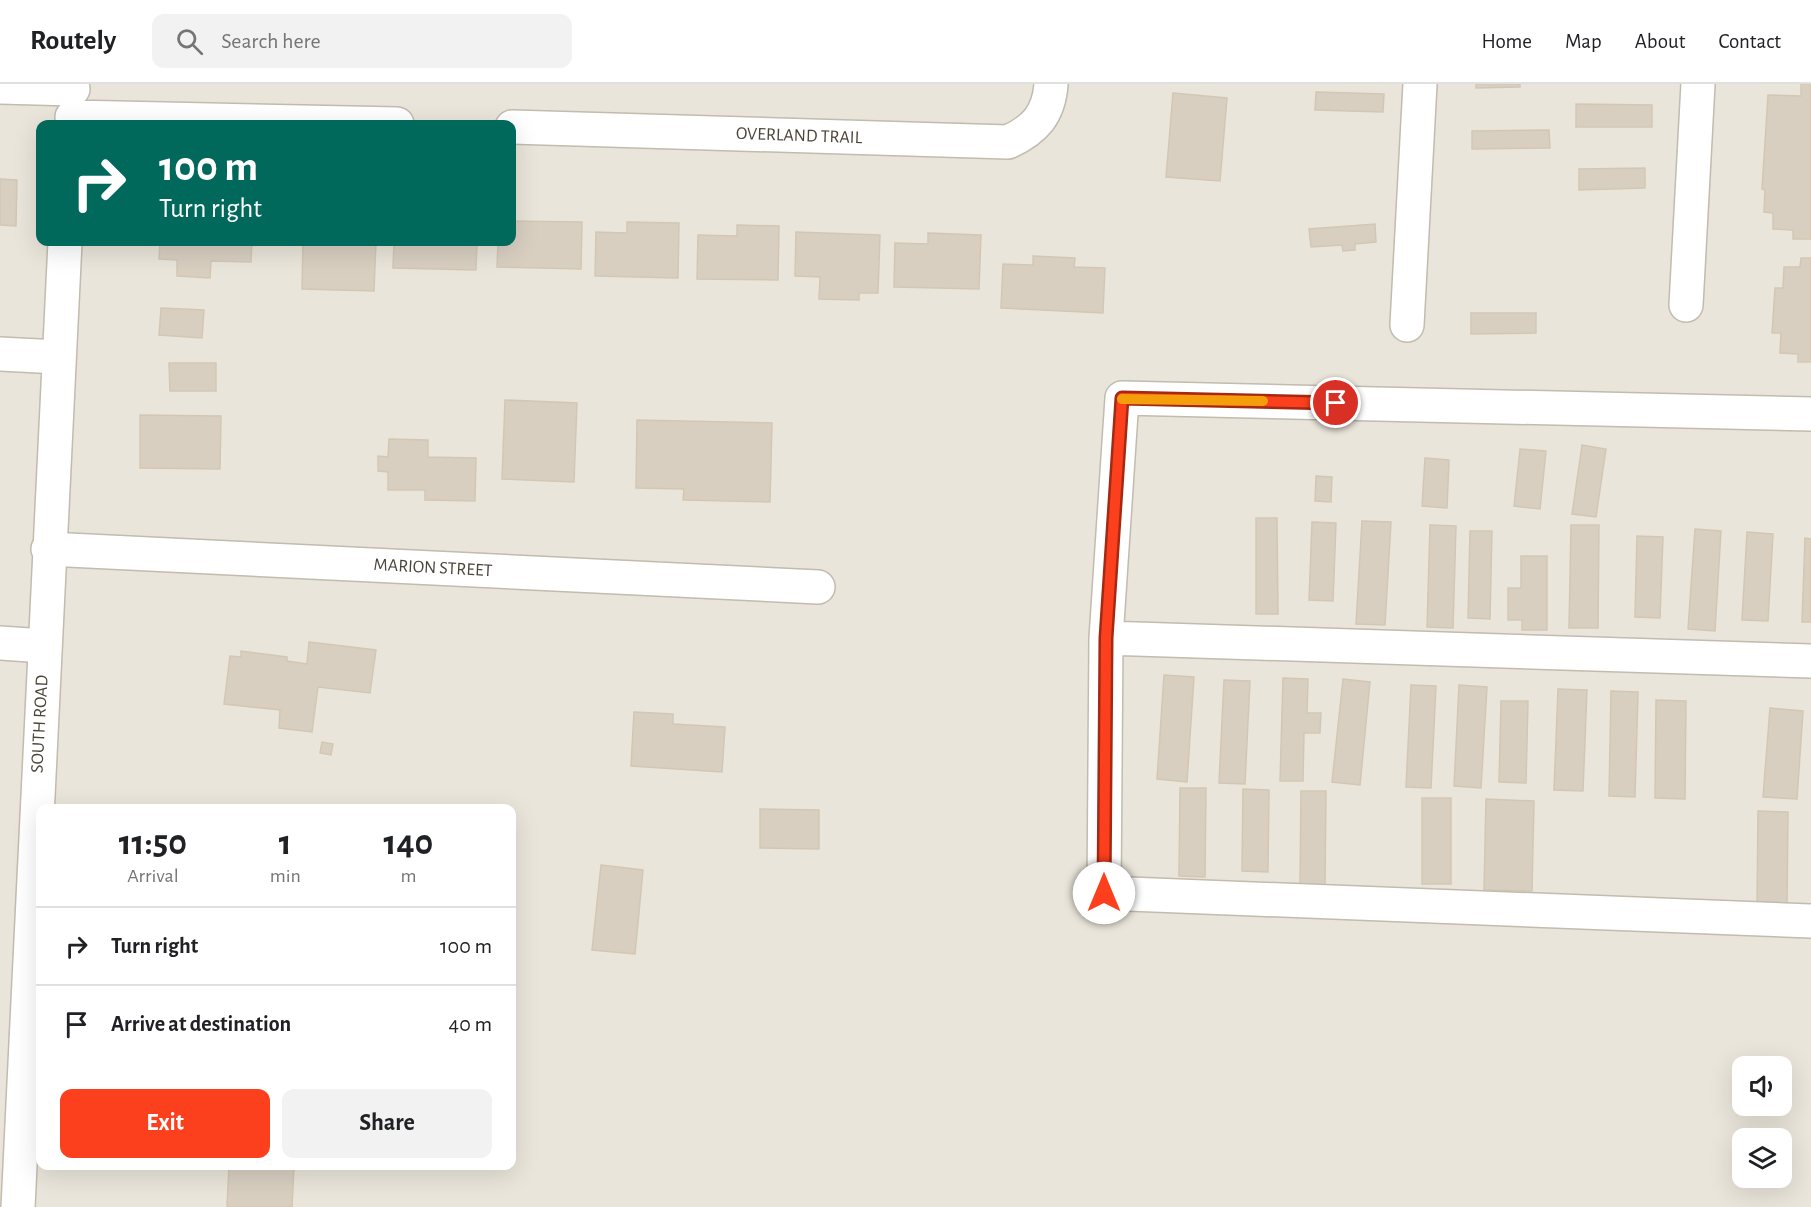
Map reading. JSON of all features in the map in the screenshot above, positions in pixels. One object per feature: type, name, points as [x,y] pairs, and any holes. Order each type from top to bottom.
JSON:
[{"type":"street","name":"OVERLAND TRAIL","points":[[516,127],[1008,142],[1028,133],[1042,117],[1050,98],[1051,84]]},
{"type":"street","points":[[1407,325],[1420,84]]},
{"type":"street","points":[[1686,305],[1698,84]]},
{"type":"street","points":[[0,87],[72,104],[332,120]]},
{"type":"street","name":"SOUTH ROAD","points":[[37,804],[64,246]]},
{"type":"street","points":[[0,354],[58,357]]},
{"type":"street","points":[[1811,414],[1122,398],[1106,638],[1104,893],[1811,921]]},
{"type":"street","name":"MARION STREET","points":[[48,549],[818,587]]},
{"type":"street","points":[[1106,638],[1811,661]]},
{"type":"street","points":[[0,644],[44,646]]},
{"type":"street","name":"SOUTH ROAD","points":[[18,1207],[36,819]]},
{"type":"shaded area","points":[[0,84],[1811,84],[1811,1207],[0,1207]]},
{"type":"building","points":[[1476,84],[1520,84],[1520,87],[1476,88]]},
{"type":"building","points":[[1801,84],[1811,84],[1811,239],[1793,239],[1793,230],[1773,229],[1773,213],[1764,212],[1765,190],[1762,189],[1768,95],[1801,96]]},
{"type":"building","points":[[1316,92],[1384,94],[1383,112],[1315,110]]},
{"type":"building","points":[[1173,93],[1227,98],[1220,181],[1166,177]]},
{"type":"building","points":[[1576,104],[1652,105],[1652,127],[1576,127]]},
{"type":"building","points":[[1549,130],[1550,148],[1472,149],[1472,131]]},
{"type":"building","points":[[1645,168],[1645,188],[1579,190],[1579,169]]},
{"type":"building","points":[[0,179],[17,180],[16,226],[0,225]]},
{"type":"building","points":[[516,221],[582,222],[581,269],[497,267],[498,246],[516,246]]},
{"type":"building","points":[[627,222],[679,223],[678,278],[595,276],[596,232],[627,233]]},
{"type":"building","points":[[1375,224],[1376,242],[1355,244],[1355,250],[1343,251],[1342,245],[1311,247],[1309,229]]},
{"type":"building","points":[[737,225],[779,226],[778,280],[697,279],[698,235],[737,236]]},
{"type":"building","points":[[796,232],[880,235],[878,293],[859,293],[859,300],[819,299],[820,277],[795,276]]},
{"type":"building","points":[[928,233],[981,235],[979,289],[894,287],[895,243],[928,244]]},
{"type":"building","points":[[160,246],[252,246],[251,262],[211,261],[210,278],[177,276],[177,260],[159,259]]},
{"type":"building","points":[[303,246],[376,246],[374,291],[302,289]]},
{"type":"building","points":[[394,246],[477,246],[476,270],[393,268]]},
{"type":"building","points":[[1033,256],[1075,258],[1074,267],[1105,268],[1103,313],[1001,308],[1003,264],[1033,265]]},
{"type":"building","points":[[1801,258],[1811,258],[1811,362],[1798,362],[1798,354],[1780,353],[1781,333],[1772,333],[1775,288],[1783,288],[1784,267],[1800,267]]},
{"type":"building","points":[[161,308],[204,310],[202,338],[159,335]]},
{"type":"building","points":[[1471,313],[1536,313],[1536,333],[1471,334]]},
{"type":"building","points":[[169,363],[216,363],[216,391],[170,391]]},
{"type":"building","points":[[505,400],[577,403],[574,482],[502,479]]},
{"type":"building","points":[[140,415],[221,416],[220,469],[140,468]]},
{"type":"building","points":[[637,420],[772,423],[770,502],[683,500],[684,489],[636,488]]},
{"type":"building","points":[[389,439],[428,440],[428,457],[476,458],[475,501],[425,500],[425,490],[388,490],[388,472],[378,471],[378,456],[388,457]]},
{"type":"building","points":[[1582,445],[1606,449],[1596,517],[1572,514]]},
{"type":"building","points":[[1520,449],[1546,451],[1540,509],[1514,506]]},
{"type":"building","points":[[1425,458],[1449,460],[1447,508],[1422,506]]},
{"type":"building","points":[[1316,476],[1332,477],[1331,502],[1315,501]]},
{"type":"building","points":[[1256,518],[1277,518],[1278,614],[1256,614]]},
{"type":"building","points":[[1362,521],[1391,522],[1385,625],[1356,624]]},
{"type":"building","points":[[1312,522],[1336,523],[1333,601],[1309,600]]},
{"type":"building","points":[[1430,525],[1456,526],[1453,628],[1427,627]]},
{"type":"building","points":[[1571,525],[1599,525],[1598,628],[1569,628]]},
{"type":"building","points":[[1695,529],[1721,531],[1715,631],[1688,629]]},
{"type":"building","points":[[1470,531],[1492,531],[1490,619],[1468,618]]},
{"type":"building","points":[[1747,532],[1773,534],[1768,621],[1742,620]]},
{"type":"building","points":[[1637,536],[1663,537],[1660,618],[1635,617]]},
{"type":"building","points":[[1805,538],[1811,539],[1811,622],[1802,622]]},
{"type":"building","points":[[1521,556],[1547,556],[1547,630],[1522,630],[1522,620],[1508,620],[1508,588],[1521,588]]},
{"type":"building","points":[[309,642],[376,650],[370,693],[318,687],[312,732],[279,728],[280,710],[224,704],[230,656],[241,657],[241,651],[287,657],[287,661],[307,664]]},
{"type":"building","points":[[1164,675],[1194,677],[1187,782],[1157,779]]},
{"type":"building","points":[[1283,678],[1308,679],[1307,713],[1321,713],[1320,733],[1304,733],[1303,781],[1280,781]]},
{"type":"building","points":[[1343,679],[1370,682],[1360,785],[1332,782]]},
{"type":"building","points":[[1224,680],[1250,681],[1245,784],[1219,783]]},
{"type":"building","points":[[1411,685],[1436,686],[1431,788],[1406,787]]},
{"type":"building","points":[[1459,685],[1487,687],[1481,788],[1454,786]]},
{"type":"building","points":[[1558,689],[1587,690],[1583,791],[1554,790]]},
{"type":"building","points":[[1611,691],[1638,692],[1635,797],[1609,796]]},
{"type":"building","points":[[1656,700],[1686,701],[1685,799],[1655,798]]},
{"type":"building","points":[[1501,701],[1528,701],[1526,783],[1499,782]]},
{"type":"building","points":[[1770,708],[1803,711],[1797,799],[1763,797]]},
{"type":"building","points":[[634,712],[673,714],[673,724],[725,727],[722,772],[631,766]]},
{"type":"building","points":[[322,742],[333,744],[331,755],[320,753]]},
{"type":"building","points":[[1180,788],[1206,788],[1205,877],[1179,876]]},
{"type":"building","points":[[1243,789],[1269,790],[1268,872],[1242,871]]},
{"type":"building","points":[[1301,791],[1326,791],[1325,886],[1300,886]]},
{"type":"building","points":[[1422,798],[1451,798],[1451,884],[1422,884]]},
{"type":"building","points":[[1486,799],[1534,801],[1532,891],[1484,890]]},
{"type":"building","points":[[760,809],[819,810],[819,849],[760,848]]},
{"type":"building","points":[[1758,811],[1788,812],[1787,906],[1757,905]]},
{"type":"building","points":[[601,865],[643,870],[635,954],[592,950]]},
{"type":"building","points":[[229,1170],[294,1170],[292,1207],[227,1207]]},
{"type":"slow traffic","points":[[1122,399],[1263,401]]},
{"type":"route","points":[[1104,893],[1106,638],[1122,398],[1336,403]]}]
